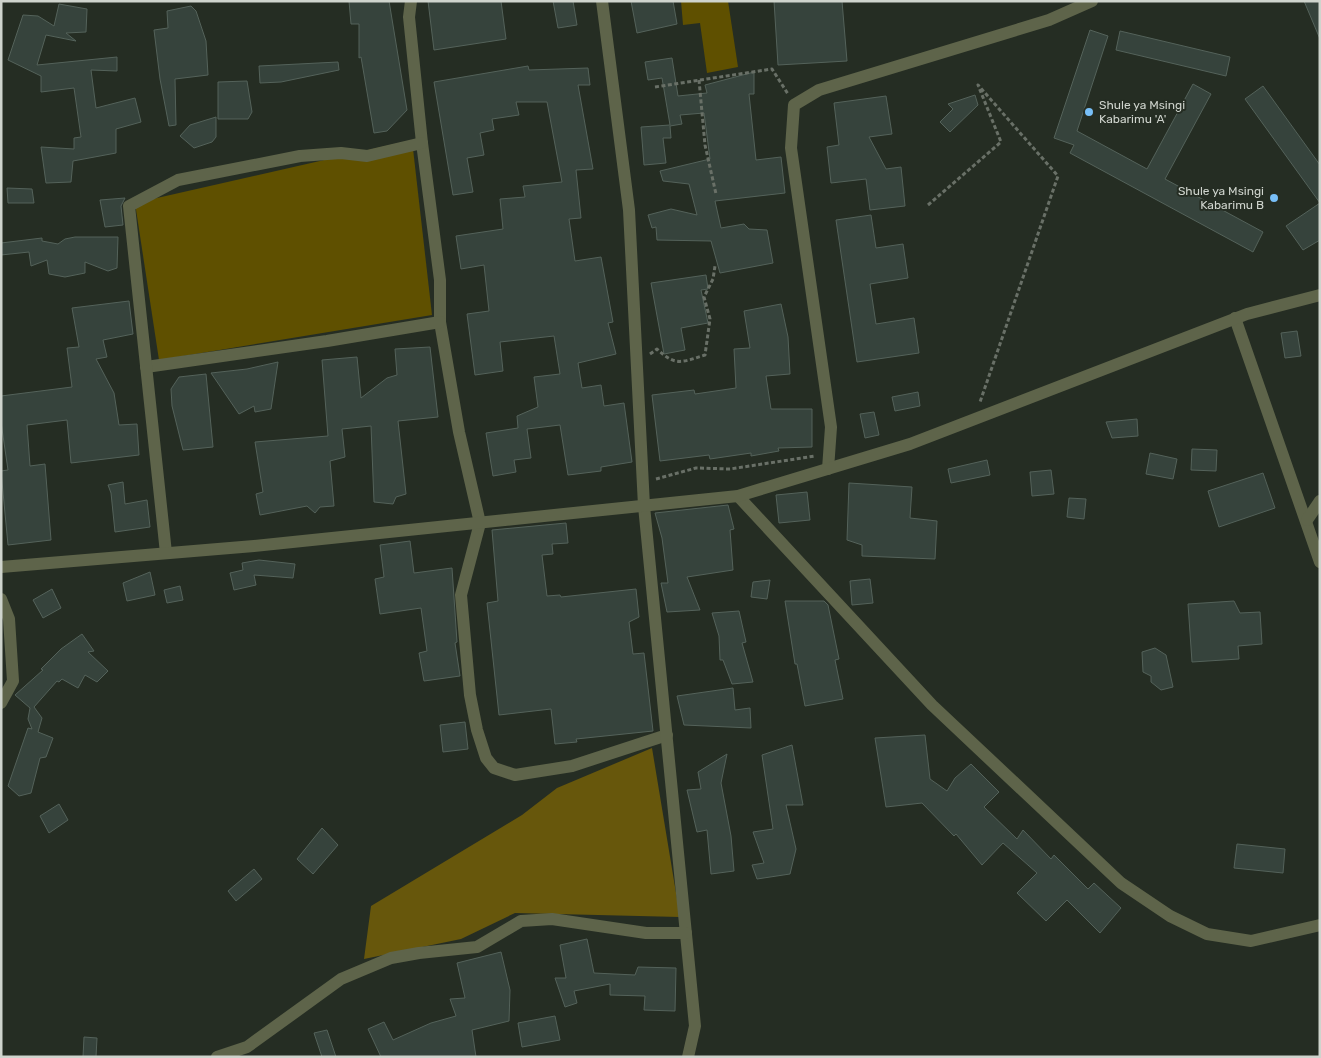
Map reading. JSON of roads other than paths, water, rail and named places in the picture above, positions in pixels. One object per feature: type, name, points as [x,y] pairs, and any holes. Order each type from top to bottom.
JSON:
[{"type":"street","points":[[411,1],[409,17],[422,143],[440,280],[440,322],[459,432],[480,523],[461,595],[470,695],[477,730],[486,758],[494,768],[515,775],[572,766],[667,735]]},
{"type":"street","points":[[602,1],[629,210],[644,506],[695,1026],[688,1057]]},
{"type":"street","points":[[828,469],[831,427],[792,148],[794,105],[820,90],[1049,20],[1092,1]]},
{"type":"street","points":[[166,553],[128,206],[178,180],[300,156],[341,153],[367,156],[422,143]]},
{"type":"street","points":[[1,567],[480,523],[738,496],[910,444],[1235,318],[1320,295]]},
{"type":"street","points":[[1235,318],[1307,520],[1320,562]]},
{"type":"street","points":[[146,367],[327,341],[440,322]]},
{"type":"street","points":[[738,496],[932,705],[1121,883],[1170,916],[1207,934],[1251,941],[1320,925]]},
{"type":"street","points":[[1307,520],[1320,501]]},
{"type":"street","points":[[1,599],[9,619],[14,681],[1,703]]},
{"type":"street","points":[[217,1057],[247,1047],[341,978],[391,958],[419,953],[477,948],[521,921],[552,919],[646,933],[686,933]]},
{"type":"place","name":"Shule ya Msingi Kabarimu 'A'","points":[[1089,112]]},
{"type":"place","name":"Shule ya Msingi Kabarimu B","points":[[1274,198]]}]
